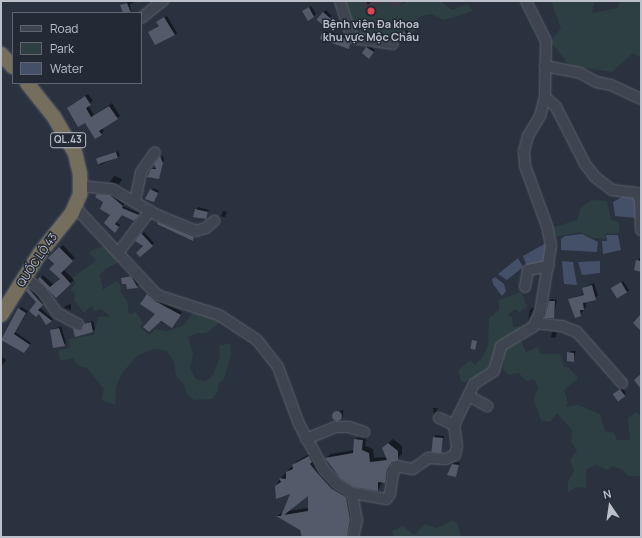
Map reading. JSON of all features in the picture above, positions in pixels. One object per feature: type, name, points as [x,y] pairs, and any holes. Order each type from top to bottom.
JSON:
[{"type":"highway","name":"QL.43","points":[[28,84],[54,117],[75,153],[81,186],[76,207]]},
{"type":"highway","name":"QUỐC LỘ 43","points":[[1,315],[40,253],[76,207]]},
{"type":"street","points":[[142,17],[163,1]]},
{"type":"street","points":[[340,1],[352,38],[393,44]]},
{"type":"street","points":[[76,207],[157,295],[229,321],[241,327],[258,340],[278,367],[306,439],[324,470],[337,484],[352,493],[386,500],[390,494],[393,473],[397,466],[413,469],[428,458],[451,458],[455,455],[457,446],[454,425],[474,384],[496,368],[501,346],[525,333],[536,323],[551,256],[550,237],[525,166],[524,151],[528,136],[540,116],[545,97],[546,41],[526,1]]},
{"type":"street","points":[[545,66],[580,73],[596,82],[612,85],[641,99]]},
{"type":"street","points":[[545,97],[556,107],[585,164],[595,177],[612,190],[639,192],[641,230]]},
{"type":"street","points":[[135,201],[141,172],[155,152]]},
{"type":"street","points":[[81,186],[107,187],[135,201],[150,211],[196,231],[206,228],[214,221]]},
{"type":"street","points":[[118,253],[150,211]]},
{"type":"street","points":[[525,287],[528,270],[549,266]]},
{"type":"street","points":[[25,278],[41,290],[57,313],[78,324]]},
{"type":"street","points":[[536,323],[562,326],[577,332],[622,383]]},
{"type":"street","points":[[469,396],[487,406]]},
{"type":"street","points":[[439,418],[454,425]]},
{"type":"street","points":[[306,439],[335,428],[349,427],[364,432]]},
{"type":"street","points":[[352,493],[357,520],[352,537]]},
{"type":"shaded area","name":"Bệnh viện Đa khoa khu vực Mộc Châu","points":[[343,1],[404,1],[378,26],[359,27]]},
{"type":"green space","points":[[347,1],[359,1],[366,9],[386,1],[395,8],[409,1],[441,1],[452,10],[468,4],[473,11],[444,20],[431,14],[421,16],[413,23],[417,28],[412,34],[405,29],[393,41],[356,38],[348,14]]},
{"type":"green space","points":[[551,1],[594,1],[592,13],[618,8],[620,1],[641,1],[641,58],[633,53],[612,72],[570,66],[551,42],[561,28]]},
{"type":"green space","points":[[591,200],[607,201],[611,220],[619,222],[619,233],[605,234],[605,239],[593,238],[580,232],[555,237],[552,228],[577,220],[580,209]]},
{"type":"green space","points":[[106,245],[121,261],[105,269],[100,275],[103,290],[116,281],[120,284],[121,294],[127,300],[129,314],[136,312],[143,323],[140,327],[149,335],[155,329],[168,331],[184,325],[193,312],[217,318],[220,322],[206,333],[197,333],[188,337],[193,354],[190,368],[196,379],[206,381],[213,375],[220,357],[219,346],[230,343],[231,355],[224,379],[219,383],[218,391],[212,399],[194,400],[187,394],[185,386],[176,376],[174,362],[167,351],[154,349],[137,356],[123,372],[116,386],[115,405],[101,400],[104,389],[86,367],[78,366],[73,358],[60,361],[58,350],[70,348],[69,339],[94,335],[98,317],[110,316],[101,309],[95,311],[91,306],[84,313],[74,300],[75,294],[70,290],[76,283],[72,278],[96,261],[89,252]]},
{"type":"green space","points":[[521,292],[527,306],[519,313],[516,309],[507,315],[512,317],[513,327],[520,326],[522,330],[501,342],[495,348],[494,364],[482,374],[462,383],[458,370],[470,360],[475,365],[483,357],[488,345],[489,318],[499,310],[499,300]]},
{"type":"green space","points":[[521,341],[526,352],[537,347],[541,354],[561,354],[563,366],[569,368],[578,378],[564,390],[568,402],[566,407],[578,405],[600,414],[605,431],[614,433],[617,440],[630,440],[628,418],[637,412],[641,417],[641,476],[628,476],[623,470],[613,466],[607,470],[596,465],[586,469],[586,488],[577,487],[568,492],[568,482],[574,471],[570,460],[577,450],[571,442],[572,430],[557,413],[550,422],[541,420],[534,400],[538,387],[534,379],[526,381],[519,373],[508,375],[503,369],[505,347]]},
{"type":"green space","points":[[453,520],[457,523],[461,537],[393,537],[392,531],[403,526],[414,535],[425,524],[437,528]]},
{"type":"water","points":[[625,195],[634,197],[638,205],[636,218],[615,216],[613,202]]},
{"type":"water","points":[[582,234],[598,242],[597,252],[561,250],[561,239],[565,236]]},
{"type":"water","points":[[606,235],[618,235],[621,250],[603,254],[602,241],[607,241]]},
{"type":"water","points":[[546,243],[545,263],[527,267],[523,256]]},
{"type":"water","points":[[518,258],[523,267],[507,280],[498,274]]},
{"type":"water","points":[[562,261],[573,262],[577,285],[564,284]]},
{"type":"water","points":[[600,261],[600,273],[582,275],[578,262]]},
{"type":"water","points":[[495,277],[504,284],[506,291],[502,296],[493,284],[492,279]]},
{"type":"building","points":[[127,3],[131,12],[123,12],[120,5]]},
{"type":"building","points":[[309,7],[314,17],[308,21],[302,11]]},
{"type":"building","points":[[323,12],[331,19],[325,27],[316,20]]},
{"type":"building","points":[[164,17],[175,35],[155,45],[148,32],[159,26],[156,22]]},
{"type":"building","points":[[404,31],[409,37],[403,43],[397,38]]},
{"type":"building","points":[[322,32],[346,39],[350,44],[349,49],[320,39]]},
{"type":"building","points":[[366,47],[374,52],[369,59],[362,53]]},
{"type":"building","points":[[85,96],[91,105],[86,108],[91,117],[109,106],[118,119],[99,131],[102,135],[95,139],[85,123],[78,127],[67,108]]},
{"type":"building","points":[[116,152],[118,158],[98,164],[96,158]]},
{"type":"building","points":[[160,156],[163,163],[159,179],[147,177],[151,169],[156,169],[154,164]]},
{"type":"building","points":[[150,189],[158,193],[154,202],[145,199]]},
{"type":"building","points":[[97,194],[110,195],[123,206],[122,208],[139,215],[134,221],[122,215],[115,224],[119,227],[115,233],[104,223],[110,215],[100,209],[103,202],[95,197]]},
{"type":"building","points":[[195,209],[208,212],[206,219],[193,217]]},
{"type":"building","points":[[158,222],[194,237],[193,241],[157,224]]},
{"type":"building","points":[[141,233],[153,246],[140,257],[136,253],[143,246],[135,241]]},
{"type":"building","points":[[59,247],[73,261],[61,273],[71,284],[56,298],[38,279],[40,277],[50,287],[60,279],[49,269],[54,264],[48,258]]},
{"type":"building","points":[[636,260],[641,261],[641,272],[634,270]]},
{"type":"building","points":[[131,276],[138,288],[127,289],[126,284],[122,284],[121,278]]},
{"type":"building","points":[[621,282],[627,292],[617,298],[611,288]]},
{"type":"building","points":[[592,285],[596,300],[583,303],[584,310],[580,310],[581,316],[575,318],[568,299],[584,295],[582,288]]},
{"type":"building","points":[[28,288],[43,305],[38,310],[52,321],[46,325],[39,314],[36,317],[29,311],[36,302],[26,291]]},
{"type":"building","points":[[147,294],[155,301],[181,315],[172,328],[161,321],[149,332],[143,327],[155,314],[140,304]]},
{"type":"building","points":[[549,301],[555,301],[554,318],[545,318]]},
{"type":"building","points":[[18,308],[26,313],[14,334],[30,345],[24,353],[1,340]]},
{"type":"building","points":[[641,314],[641,331],[633,323]]},
{"type":"building","points":[[91,322],[93,332],[75,337],[73,329],[81,330],[84,324]]},
{"type":"building","points":[[59,328],[65,346],[53,348],[50,330]]},
{"type":"building","points":[[472,340],[477,341],[475,350],[470,349]]},
{"type":"building","points":[[567,352],[574,353],[574,362],[567,361]]},
{"type":"building","points":[[641,374],[641,389],[634,380]]},
{"type":"building","points":[[620,389],[625,396],[618,402],[613,394]]},
{"type":"building","points":[[335,411],[339,411],[341,412],[341,420],[335,421],[332,418],[332,414]]},
{"type":"building","points":[[433,437],[443,438],[441,453],[431,452]]},
{"type":"building","points":[[354,439],[363,440],[362,450],[369,453],[370,462],[387,460],[382,448],[388,443],[398,451],[398,460],[392,462],[387,470],[385,483],[378,482],[378,491],[354,487],[341,479],[325,458],[353,453]]},
{"type":"building","points":[[309,456],[312,462],[310,464],[319,475],[332,489],[346,497],[350,520],[347,537],[302,537],[300,530],[276,516],[281,516],[290,494],[276,499],[275,486],[281,482],[279,478],[286,479],[286,472],[293,469],[292,465]],"holes":[[[308,496],[308,511],[284,515]]]},
{"type":"building","points":[[452,464],[459,465],[456,477],[447,475]]},
{"type":"place","name":"Bệnh viện Đa khoa khu vực Mộc Châu","points":[[371,11]]}]
